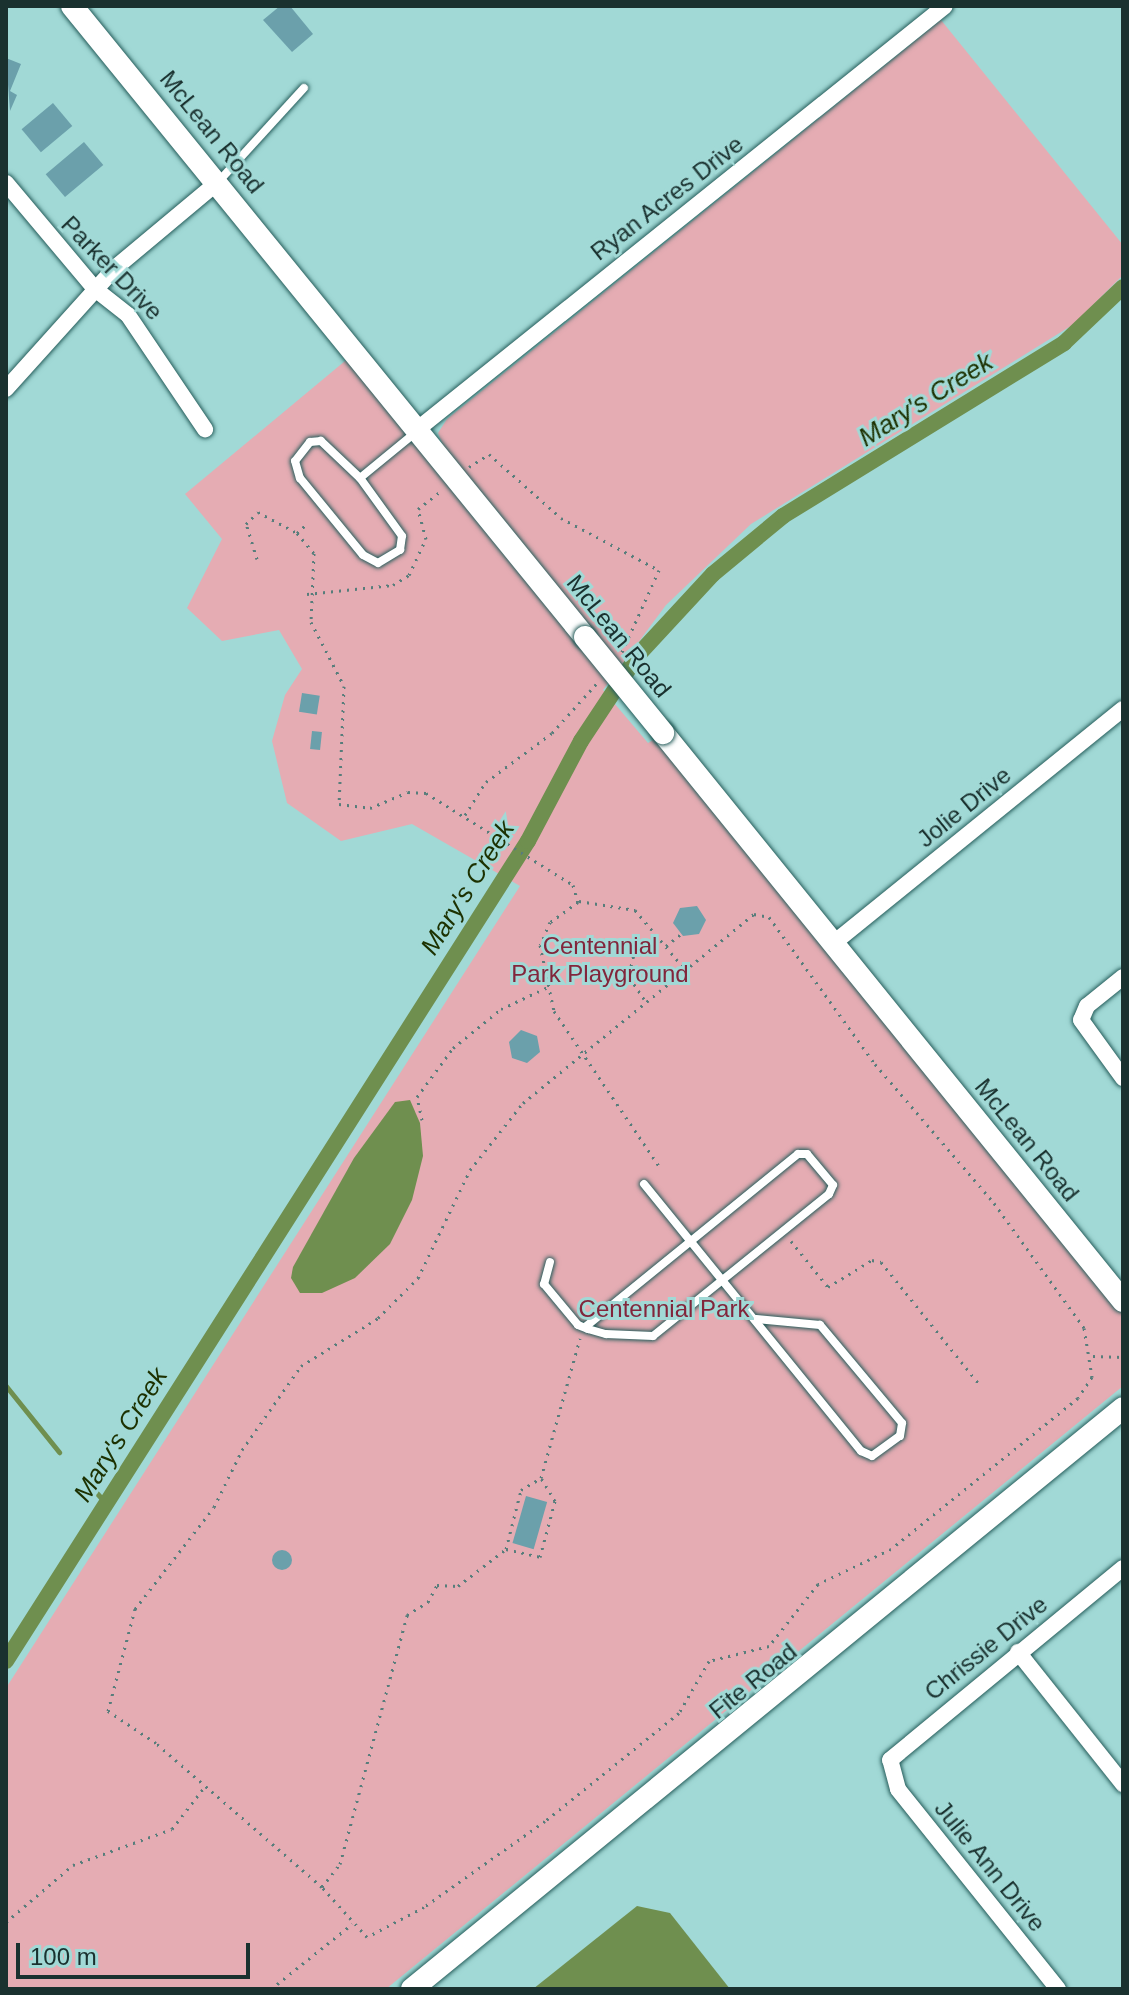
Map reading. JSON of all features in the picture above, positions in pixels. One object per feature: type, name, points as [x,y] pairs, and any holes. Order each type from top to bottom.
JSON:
[{"type":"street","name":"McLean Road","points":[[72,6],[419,428],[1123,1301]]},
{"type":"street","name":"Ryan Acres Drive","points":[[419,428],[945,6]]},
{"type":"street","points":[[6,389],[147,236],[218,182]]},
{"type":"street","name":"Parker Drive","points":[[6,183],[95,289],[128,315],[164,361],[205,429]]},
{"type":"street","name":"Jolie Drive","points":[[835,942],[1123,709]]},
{"type":"street","points":[[1123,977],[1087,1006],[1081,1020],[1123,1078]]},
{"type":"street","name":"Fite Road","points":[[412,1989],[1123,1408]]},
{"type":"street","name":"Chrissie Drive","points":[[890,1770],[896,1752],[1123,1568]]},
{"type":"street","points":[[1018,1652],[1123,1784]]},
{"type":"street","name":"Julie Ann Drive","points":[[890,1770],[898,1789],[1058,1989]]},
{"type":"lane","points":[[218,182],[304,88]]},
{"type":"lane","points":[[360,478],[419,428]]},
{"type":"lane","points":[[321,441],[360,478],[399,527],[400,550],[386,560],[363,555],[295,472],[295,461],[310,442],[321,441]]},
{"type":"lane","points":[[550,1262],[544,1284],[585,1327],[653,1336],[832,1190],[803,1152],[585,1327]]},
{"type":"lane","points":[[644,1184],[861,1451],[879,1453],[904,1432],[820,1325],[756,1319]]},
{"type":"path","points":[[257,559],[246,533],[252,515],[265,513],[297,533],[315,559],[308,585],[311,622],[344,686],[337,800],[351,809],[370,808],[408,792],[426,793],[564,877],[578,902]]},
{"type":"path","points":[[297,533],[309,522]]},
{"type":"path","points":[[661,1169],[578,1053],[548,987],[540,954],[544,932],[578,902],[628,906],[658,934],[683,967]]},
{"type":"path","points":[[754,914],[769,917],[875,1064],[962,1159],[1075,1315],[1093,1356],[1092,1377],[1078,1398],[891,1549],[818,1584],[769,1646],[709,1661],[679,1713],[525,1837],[373,1935],[362,1935],[322,1887],[203,1789],[156,1743],[108,1711],[135,1609],[214,1507],[242,1450],[293,1376],[406,1292],[427,1265],[478,1158],[523,1103],[578,1053],[683,967],[740,921],[754,914]]},
{"type":"path","points":[[644,999],[631,980],[631,966],[634,954],[658,934]]},
{"type":"path","points":[[666,946],[681,934]]},
{"type":"path","points":[[422,1120],[417,1097],[453,1048],[501,1009],[548,987]]},
{"type":"path","points":[[783,1231],[828,1287],[872,1260],[881,1262],[980,1385]]},
{"type":"path","points":[[322,1887],[340,1864],[407,1615],[428,1602],[437,1585],[458,1586],[506,1549],[521,1490],[541,1478],[585,1327]]},
{"type":"path","points":[[1093,1356],[1123,1357]]},
{"type":"path","points":[[506,1549],[540,1557],[555,1501],[541,1478]]},
{"type":"path","points":[[6,1922],[73,1865],[172,1829],[203,1789]]},
{"type":"path","points":[[271,1989],[352,1924]]},
{"type":"green space","name":"Centennial Park","points":[[941,20],[1123,245],[1123,275],[1074,324],[751,524],[666,605],[603,690],[648,743],[656,738],[1123,1313],[1123,1386],[386,1989],[6,1989],[6,1688],[520,886],[412,824],[341,841],[287,803],[272,741],[285,695],[302,669],[279,630],[222,641],[187,608],[222,539],[185,494],[351,356],[444,448],[438,433],[447,419]]},
{"type":"shaded area","points":[[410,1100],[420,1123],[423,1156],[412,1200],[390,1244],[355,1278],[322,1293],[300,1293],[291,1278],[293,1267],[354,1158],[395,1102]]},
{"type":"shaded area","points":[[637,1906],[670,1913],[730,1989],[533,1989]]},
{"type":"building","points":[[280,6],[290,6],[313,34],[292,52],[263,20]]},
{"type":"building","points":[[6,58],[21,64],[10,91],[17,95],[10,111]]},
{"type":"building","points":[[53,103],[72,126],[41,152],[22,129]]},
{"type":"building","points":[[84,142],[103,165],[65,197],[46,174]]},
{"type":"building","points":[[302,693],[320,696],[317,715],[299,712]]},
{"type":"building","points":[[312,731],[322,732],[320,750],[310,749]]},
{"type":"building","points":[[697,906],[706,920],[699,934],[683,936],[673,923],[680,908]]},
{"type":"building","points":[[521,1030],[537,1036],[540,1052],[527,1063],[512,1058],[509,1042]]},
{"type":"building","points":[[526,1496],[547,1502],[534,1549],[512,1543]]},
{"type":"building","points":[[278,1550],[286,1550],[292,1560],[286,1570],[278,1570],[272,1564],[272,1556]]},
{"type":"waterway","name":"Mary's Creek","points":[[6,1661],[528,841],[581,741],[638,655],[713,574],[783,516],[1064,343],[1123,287]]},
{"type":"waterway","points":[[6,1386],[59,1452]]},
{"type":"waterway","points":[[85,1480],[106,1503]]},
{"type":"park label","name":"Centennial Park Playground","points":[[600,960]]}]
